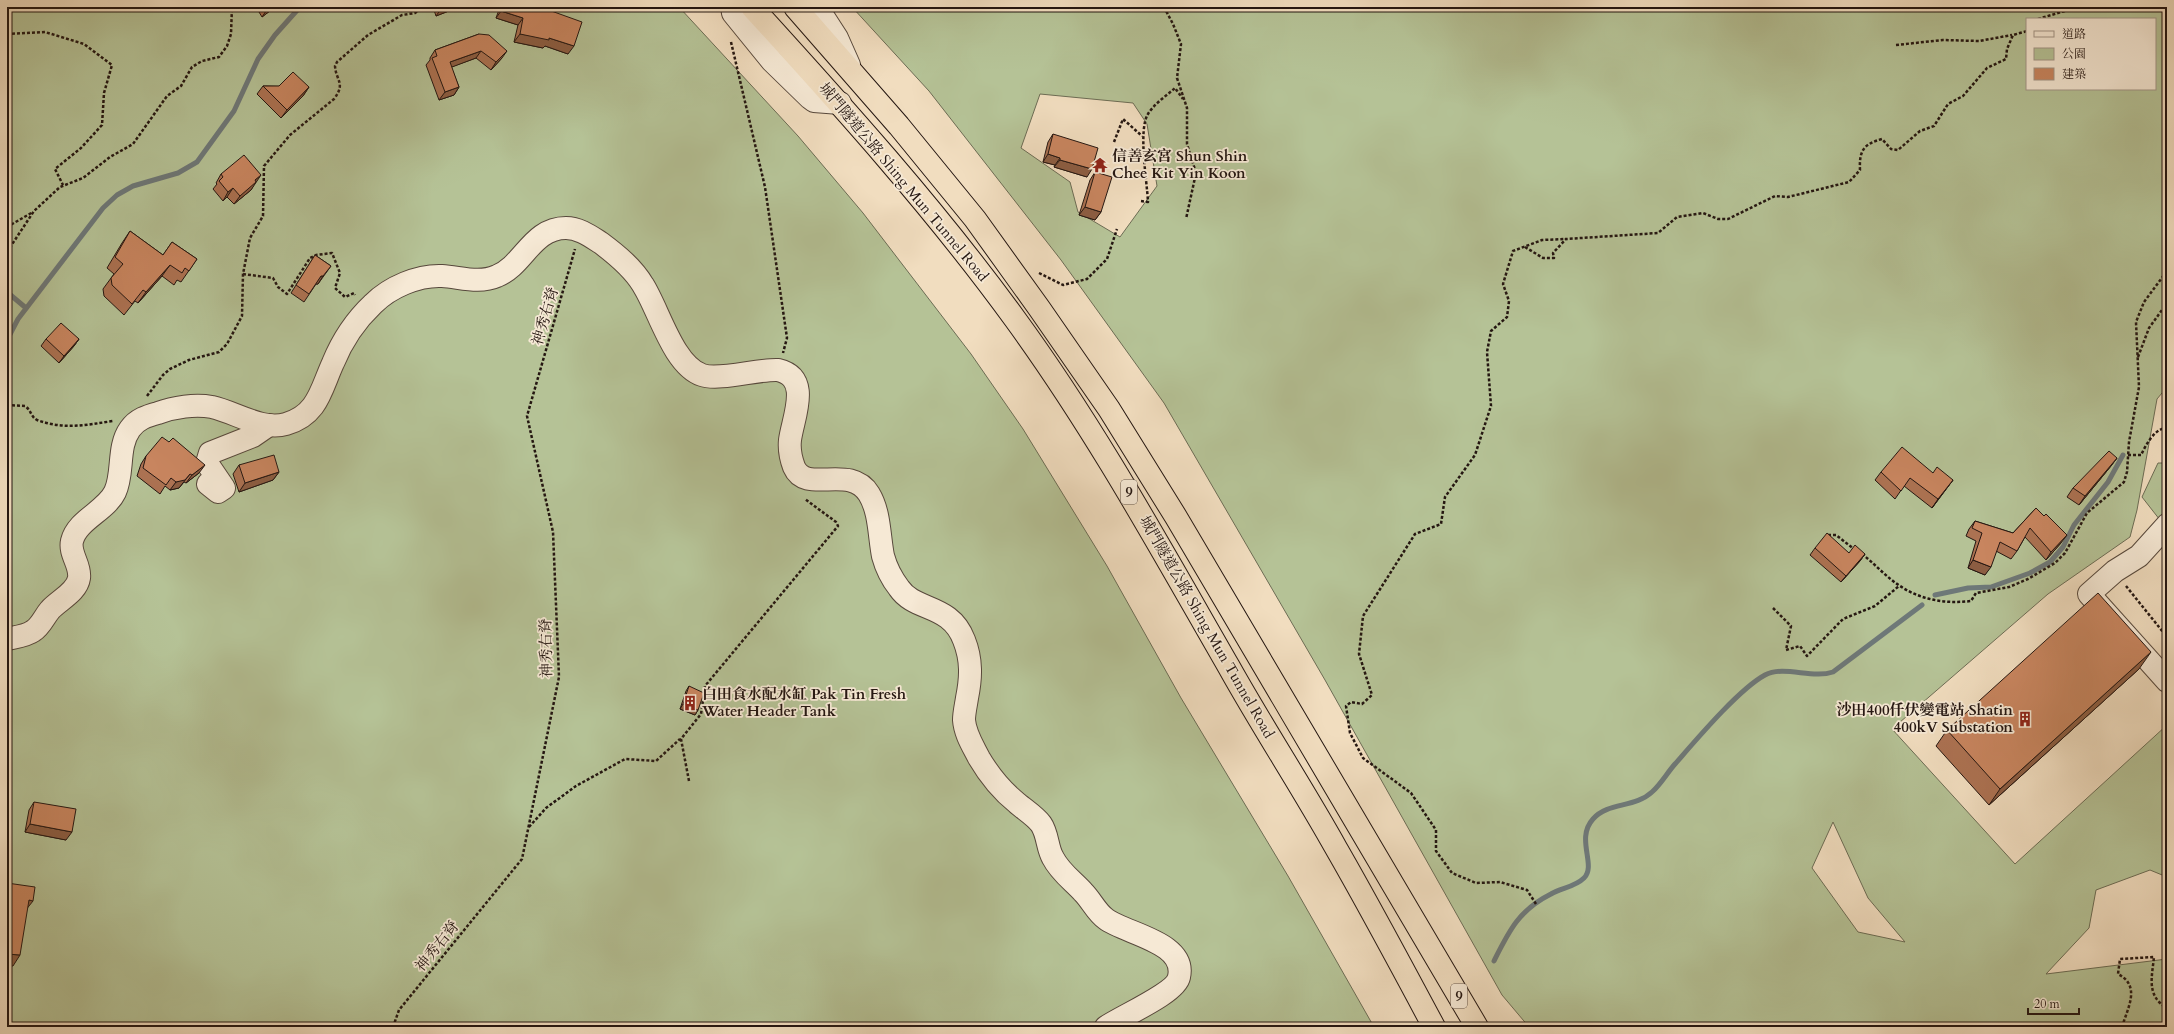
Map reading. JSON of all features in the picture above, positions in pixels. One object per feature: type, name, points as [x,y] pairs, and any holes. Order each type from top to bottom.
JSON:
[{"type":"highway","name":"城門隧道公路 Shing Mun Tunnel Road","points":[[752,7],[840,103],[958,243],[1016,321],[1096,438],[1156,538],[1230,669],[1336,847],[1434,1027]]},
{"type":"highway","name":"城門隧道公路 Shing Mun Tunnel Road","points":[[796,7],[975,219],[1039,308],[1108,409],[1176,517],[1477,1027]]},
{"type":"street","points":[[732,7],[733,12],[772,61],[810,98],[814,101],[840,103]]},
{"type":"street","points":[[817,7],[837,38],[852,72]]},
{"type":"street","points":[[7,639],[34,631],[50,610],[78,584],[79,571],[71,549],[72,538],[114,494],[125,439],[137,422],[171,409],[202,406],[214,408],[269,425],[287,424],[311,410],[320,396],[333,362],[348,336],[374,303],[384,295],[408,282],[431,276],[478,280],[497,276],[513,264],[535,240],[546,232],[563,228],[580,231],[613,252],[634,272],[649,294],[676,350],[695,372],[709,377],[778,370],[791,376],[798,388],[798,401],[790,442],[792,458],[797,472],[801,477],[810,480],[837,478],[851,480],[864,488],[872,499],[876,511],[884,560],[898,588],[910,599],[946,616],[962,634],[968,652],[971,670],[964,714],[965,726],[971,742],[985,767],[1010,797],[1041,825],[1049,851],[1056,865],[1084,893],[1101,915],[1120,927],[1161,944],[1172,953],[1178,963],[1180,976],[1172,989],[1106,1027]]},
{"type":"street","points":[[208,484],[218,492],[224,488],[207,462],[210,452],[253,436],[269,425]]},
{"type":"street","points":[[2167,526],[2147,549],[2115,571],[2089,594],[2167,681]]},
{"type":"path","points":[[7,227],[34,211],[63,185],[84,178],[110,157],[133,144],[167,96],[179,88],[192,67],[202,61],[219,56],[227,46],[231,34],[232,7]]},
{"type":"path","points":[[144,400],[163,375],[170,369],[189,360],[219,352],[228,344],[242,316],[243,274],[250,238],[263,216],[264,166],[290,134],[334,99],[339,93],[340,83],[335,66],[337,62],[368,35],[402,16],[414,14],[422,7]]},
{"type":"path","points":[[1164,7],[1173,24],[1180,44],[1177,72],[1188,114],[1187,144],[1196,173],[1186,219]]},
{"type":"path","points":[[2041,18],[2078,7]]},
{"type":"path","points":[[1896,45],[1943,40],[1979,42],[2026,31]]},
{"type":"path","points":[[7,34],[45,32],[52,34],[84,44],[112,65],[104,93],[102,125],[81,148],[55,169],[63,185]]},
{"type":"path","points":[[1536,904],[1527,890],[1500,882],[1476,883],[1452,873],[1436,851],[1436,830],[1411,793],[1363,758],[1350,733],[1346,706],[1351,702],[1362,704],[1372,695],[1359,654],[1364,616],[1415,534],[1441,524],[1445,497],[1475,455],[1491,406],[1487,352],[1491,331],[1507,317],[1509,301],[1503,284],[1513,251],[1542,240],[1658,233],[1677,217],[1703,213],[1718,219],[1728,219],[1775,196],[1788,197],[1849,182],[1860,170],[1859,156],[1868,143],[1882,139],[1891,149],[1898,150],[1920,131],[1934,126],[1948,104],[1963,96],[1987,68],[2006,59],[2007,49],[2013,35]]},
{"type":"path","points":[[730,40],[765,187],[787,338],[778,370]]},
{"type":"path","points":[[1141,201],[1148,202],[1142,137],[1144,122],[1151,109],[1175,88],[1186,102]]},
{"type":"path","points":[[1114,142],[1123,119],[1142,137]]},
{"type":"path","points":[[7,252],[34,211]]},
{"type":"path","points":[[1036,271],[1063,285],[1087,279],[1107,259],[1117,229]]},
{"type":"path","name":"神秀右脊","points":[[393,1027],[399,1010],[522,859],[559,677],[553,532],[527,416],[580,231]]},
{"type":"path","points":[[1525,247],[1543,258],[1554,258],[1553,253],[1566,239]]},
{"type":"path","points":[[243,274],[273,278],[278,287],[287,294],[310,258],[332,253],[340,273],[335,288],[345,297],[354,293],[356,299]]},
{"type":"path","points":[[1828,535],[1836,535],[1872,562],[1899,586],[1925,597],[1959,602],[1971,601],[1976,593],[2009,586],[2042,572],[2065,553],[2087,513],[2124,482],[2127,472],[2128,455],[2139,387],[2136,322],[2139,312],[2150,291],[2167,271]]},
{"type":"path","points":[[2138,358],[2149,328],[2167,303]]},
{"type":"path","points":[[7,405],[25,406],[37,420],[69,427],[80,427],[117,420]]},
{"type":"path","points":[[2128,455],[2141,455],[2146,442],[2161,428],[2166,428]]},
{"type":"path","points":[[528,827],[546,808],[583,782],[625,759],[656,762],[681,739],[701,714],[705,686],[838,526],[836,521],[804,498]]},
{"type":"path","points":[[2115,571],[2167,637]]},
{"type":"path","points":[[1773,608],[1791,626],[1786,650],[1800,646],[1807,656],[1843,618],[1875,606],[1899,586]]},
{"type":"path","points":[[681,739],[689,781]]},
{"type":"path","points":[[2122,1027],[2132,995],[2131,987],[2126,979],[2118,974],[2120,958],[2154,957],[2151,991],[2161,1005],[2167,1008]]},
{"type":"green space","points":[[7,7],[679,7],[798,136],[863,213],[971,354],[1023,429],[1107,566],[1181,698],[1288,876],[1374,1027],[7,1027]]},
{"type":"green space","points":[[852,7],[2167,7],[2167,387],[2157,399],[2137,510],[2130,537],[2048,594],[1892,729],[2015,864],[2167,725],[2167,877],[2150,870],[2096,890],[2089,928],[2046,974],[2167,959],[2167,1027],[1529,1027],[1502,995],[1325,680],[1164,403],[1061,260],[929,91]],"holes":[[[1040,94],[1133,103],[1147,124],[1157,186],[1120,237],[1078,212],[1070,182],[1021,148]],[[1833,822],[1868,898],[1905,942],[1858,932],[1812,868]]]},
{"type":"green space","points":[[2158,463],[2167,463],[2167,529],[2142,497]]},
{"type":"building","points":[[503,7],[543,7],[582,22],[574,46],[549,38],[549,40],[520,34],[523,18],[501,11]]},
{"type":"building","points":[[479,34],[489,35],[507,51],[496,62],[481,51],[450,62],[459,87],[445,92],[432,58],[437,56],[435,50]]},
{"type":"building","points":[[293,72],[309,87],[287,110],[263,86],[279,86]]},
{"type":"building","points":[[1053,134],[1098,148],[1092,169],[1060,160],[1060,158],[1048,154]]},
{"type":"building","points":[[244,155],[261,175],[255,180],[256,182],[240,196],[233,188],[228,192],[219,181],[223,177],[221,174]]},
{"type":"building","points":[[1095,172],[1112,177],[1101,212],[1085,207]]},
{"type":"building","points":[[130,231],[163,255],[172,242],[197,259],[189,271],[185,268],[182,273],[170,265],[146,292],[143,290],[132,304],[112,285],[111,278],[123,264],[115,257]]},
{"type":"building","points":[[315,255],[331,266],[323,276],[321,276],[309,294],[296,285]]},
{"type":"building","points":[[61,323],[79,339],[64,356],[46,339]]},
{"type":"building","points":[[162,437],[169,442],[173,438],[205,465],[192,475],[190,474],[185,480],[176,482],[171,478],[166,485],[143,468],[146,456]]},
{"type":"building","points":[[1902,447],[1933,473],[1937,467],[1953,480],[1938,499],[1910,478],[1901,491],[1881,472]]},
{"type":"building","points":[[2109,451],[2117,458],[2085,496],[2073,488]]},
{"type":"building","points":[[274,455],[279,472],[245,483],[239,465]]},
{"type":"building","points":[[2036,508],[2044,516],[2046,514],[2067,535],[2051,552],[2030,528],[2017,551],[2000,542],[1991,567],[1973,560],[1982,533],[1972,528],[1975,521],[2013,533]]},
{"type":"building","points":[[1827,533],[1849,553],[1855,545],[1865,554],[1846,576],[1815,548]]},
{"type":"building","name":"沙田400仟伏變電站 Shatin 400kV Substation","points":[[2098,593],[2151,652],[2000,789],[1947,730]]},
{"type":"building","name":"白田食水配水缸 Pak Tin Fresh Water Header Tank","points":[[689,686],[704,693],[698,710],[683,704]]},
{"type":"building","points":[[34,802],[76,809],[72,832],[30,824]]},
{"type":"building","points":[[7,883],[35,887],[33,901],[29,900],[20,955],[7,954]]},
{"type":"waterway","points":[[7,340],[18,319],[103,208],[117,195],[133,186],[178,173],[197,162],[234,111],[258,59],[275,35],[300,7]]},
{"type":"waterway","points":[[7,292],[26,308]]},
{"type":"waterway","points":[[1935,595],[1968,588],[1991,587],[2030,573],[2050,562],[2063,547],[2074,525],[2108,482],[2123,455]]},
{"type":"waterway","points":[[1494,961],[1510,931],[1523,914],[1540,900],[1584,878],[1587,873],[1588,866],[1586,835],[1588,827],[1593,819],[1606,810],[1638,801],[1652,792],[1706,729],[1743,691],[1765,675],[1773,672],[1781,671],[1816,674],[1833,672],[1922,605]]},
{"type":"place","name":"信善玄宮 Shun Shin Chee Kit Yin Koon","points":[[1100,165]]},
{"type":"place","name":"白田食水配水缸 Pak Tin Fresh Water Header Tank","points":[[690,703]]},
{"type":"place","name":"沙田400仟伏變電站 Shatin 400kV Substation","points":[[2025,719]]}]
